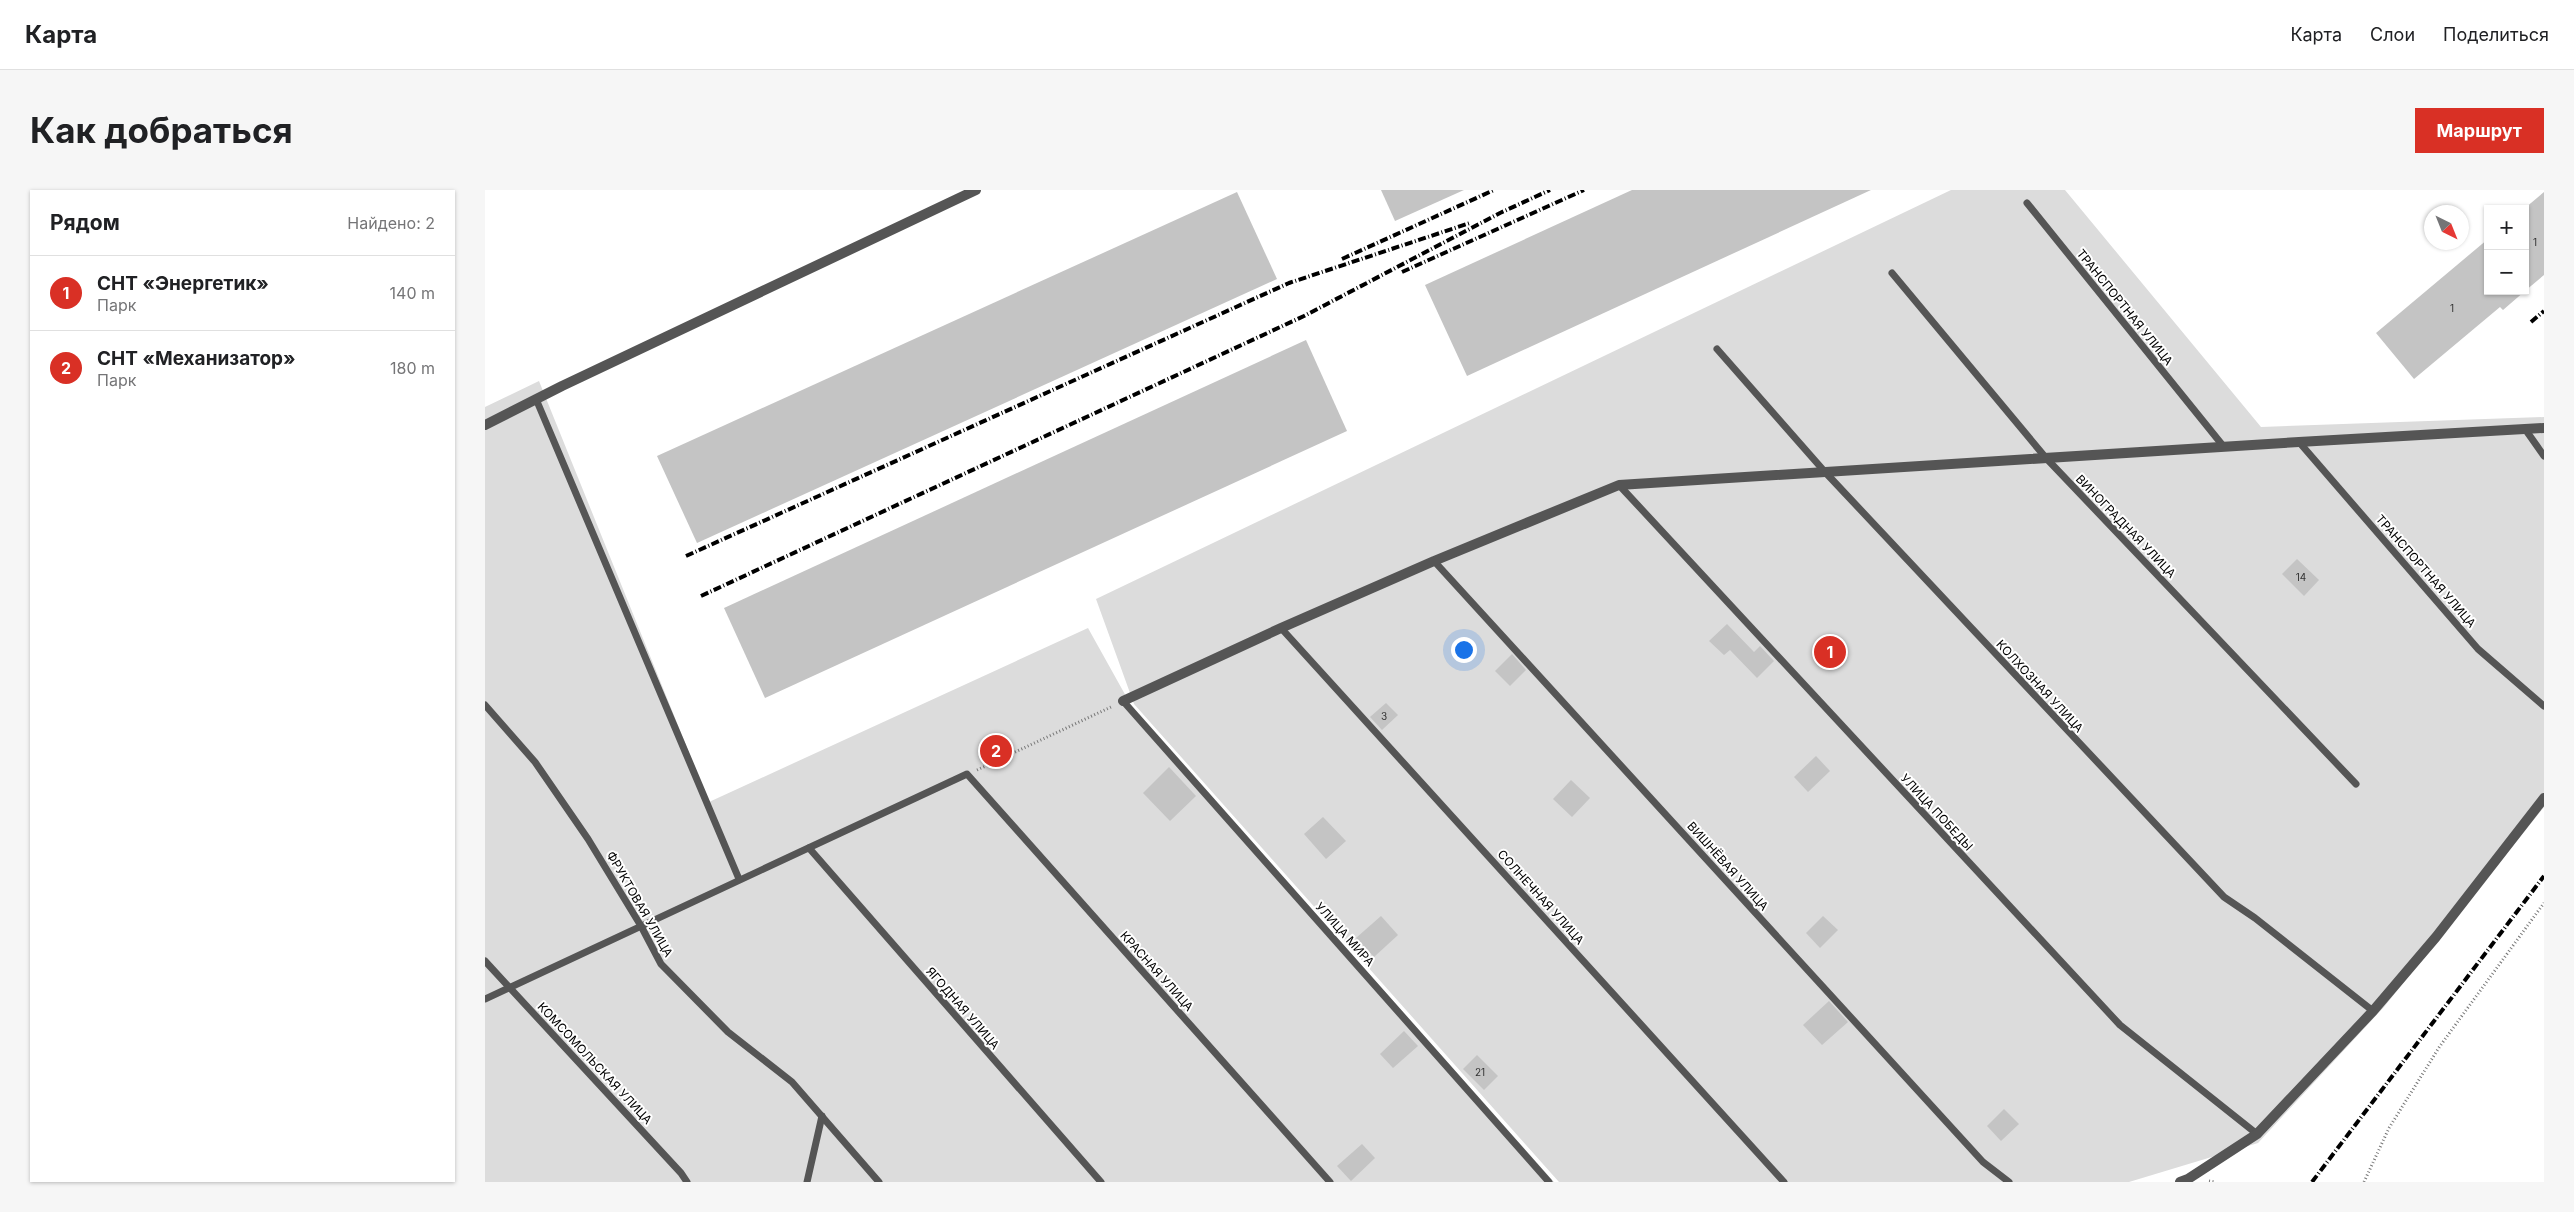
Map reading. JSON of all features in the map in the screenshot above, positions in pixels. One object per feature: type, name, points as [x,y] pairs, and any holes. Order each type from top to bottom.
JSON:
[{"type":"street","points":[[485,425],[976,190]]},
{"type":"street","points":[[1123,701],[1281,628],[1434,561],[1619,485],[2544,428]]},
{"type":"street","points":[[2180,1182],[2188,1179],[2257,1134],[2373,1011],[2436,937],[2544,798]]},
{"type":"lane","name":"ТРАНСПОРТНАЯ УЛИЦА","points":[[2027,204],[2224,447]]},
{"type":"lane","name":"ВИНОГРАДНАЯ УЛИЦА","points":[[1893,273],[2045,458],[2356,784]]},
{"type":"lane","name":"КОЛХОЗНАЯ УЛИЦА","points":[[1717,348],[1825,472],[2224,898],[2255,918],[2373,1011]]},
{"type":"lane","points":[[536,399],[739,879]]},
{"type":"lane","points":[[2525,429],[2544,456]]},
{"type":"lane","name":"ТРАНСПОРТНАЯ УЛИЦА","points":[[2299,442],[2478,649],[2544,706]]},
{"type":"lane","name":"УЛИЦА ПОБЕДЫ","points":[[1619,485],[2120,1025],[2257,1134]]},
{"type":"lane","name":"ВИШНЁВАЯ УЛИЦА","points":[[1434,561],[1983,1162],[2009,1182]]},
{"type":"lane","name":"СОЛНЕЧНАЯ УЛИЦА","points":[[1281,628],[1784,1182]]},
{"type":"lane","name":"УЛИЦА МИРА","points":[[1123,701],[1549,1182]]},
{"type":"lane","name":"ФРУКТОВАЯ УЛИЦА","points":[[485,705],[535,762],[588,839],[641,926],[661,964],[727,1032],[791,1082],[879,1182]]},
{"type":"lane","points":[[485,999],[967,774]]},
{"type":"lane","name":"КРАСНАЯ УЛИЦА","points":[[967,774],[1330,1182]]},
{"type":"lane","name":"ЯГОДНАЯ УЛИЦА","points":[[809,848],[1101,1182]]},
{"type":"lane","name":"КОМСОМОЛЬСКАЯ УЛИЦА","points":[[485,961],[681,1173],[687,1182]]},
{"type":"lane","points":[[807,1182],[822,1116]]},
{"type":"path","points":[[967,774],[1123,701]]},
{"type":"path","points":[[2364,1182],[2389,1128],[2441,1046],[2544,903]]},
{"type":"shaded area","points":[[1951,190],[2065,190],[2261,427],[2544,417],[2544,807],[2384,1007],[2258,1143],[2129,1182],[1559,1182],[1134,704],[1096,599]]},
{"type":"shaded area","points":[[539,381],[709,802],[1088,628],[1132,707],[1554,1182],[485,1182],[485,407]]},
{"type":"building","points":[[1381,190],[1464,190],[1395,221]]},
{"type":"building","points":[[1632,190],[1871,190],[1467,376],[1425,285]]},
{"type":"building","points":[[1237,192],[1277,279],[697,543],[657,456]]},
{"type":"building","points":[[2544,192],[2544,275],[2529,288],[2529,205]]},
{"type":"building","points":[[2484,242],[2484,295],[2520,295],[2503,310],[2500,307],[2414,379],[2376,333]]},
{"type":"building","points":[[1306,340],[1347,431],[765,698],[724,608]]},
{"type":"building","points":[[2297,559],[2319,580],[2304,596],[2282,574]]},
{"type":"building","points":[[1727,624],[1754,652],[1760,646],[1774,661],[1757,678],[1730,650],[1724,655],[1709,641]]},
{"type":"building","points":[[1512,654],[1526,670],[1510,686],[1495,671]]},
{"type":"building","points":[[1386,703],[1398,715],[1382,730],[1370,717]]},
{"type":"building","points":[[1816,756],[1830,771],[1808,792],[1794,777]]},
{"type":"building","points":[[1169,767],[1196,796],[1170,821],[1143,793]]},
{"type":"building","points":[[1571,780],[1590,798],[1572,817],[1553,799]]},
{"type":"building","points":[[1323,817],[1346,841],[1326,859],[1304,834]]},
{"type":"building","points":[[1381,916],[1398,935],[1374,957],[1356,938]]},
{"type":"building","points":[[1823,916],[1838,930],[1820,948],[1806,933]]},
{"type":"building","points":[[1829,1001],[1848,1022],[1822,1045],[1803,1025]]},
{"type":"building","points":[[1404,1031],[1418,1046],[1393,1068],[1380,1054]]},
{"type":"building","points":[[1477,1055],[1498,1076],[1484,1090],[1463,1069]]},
{"type":"building","points":[[2004,1109],[2019,1124],[2001,1141],[1987,1126]]},
{"type":"building","points":[[1362,1144],[1375,1158],[1351,1181],[1337,1166]]},
{"type":"railway","points":[[1342,259],[1494,190]]},
{"type":"railway","points":[[701,596],[1304,316],[1500,213],[1550,190]]},
{"type":"railway","points":[[1402,272],[1584,190]]},
{"type":"railway","points":[[686,556],[1289,283],[1470,223]]},
{"type":"railway","points":[[2531,322],[2544,311]]},
{"type":"railway","points":[[2312,1182],[2544,876]]},
{"type":"place","name":"СНТ «Энергетик»","points":[[1830,652]]},
{"type":"place","name":"СНТ «Механизатор»","points":[[996,751]]}]
